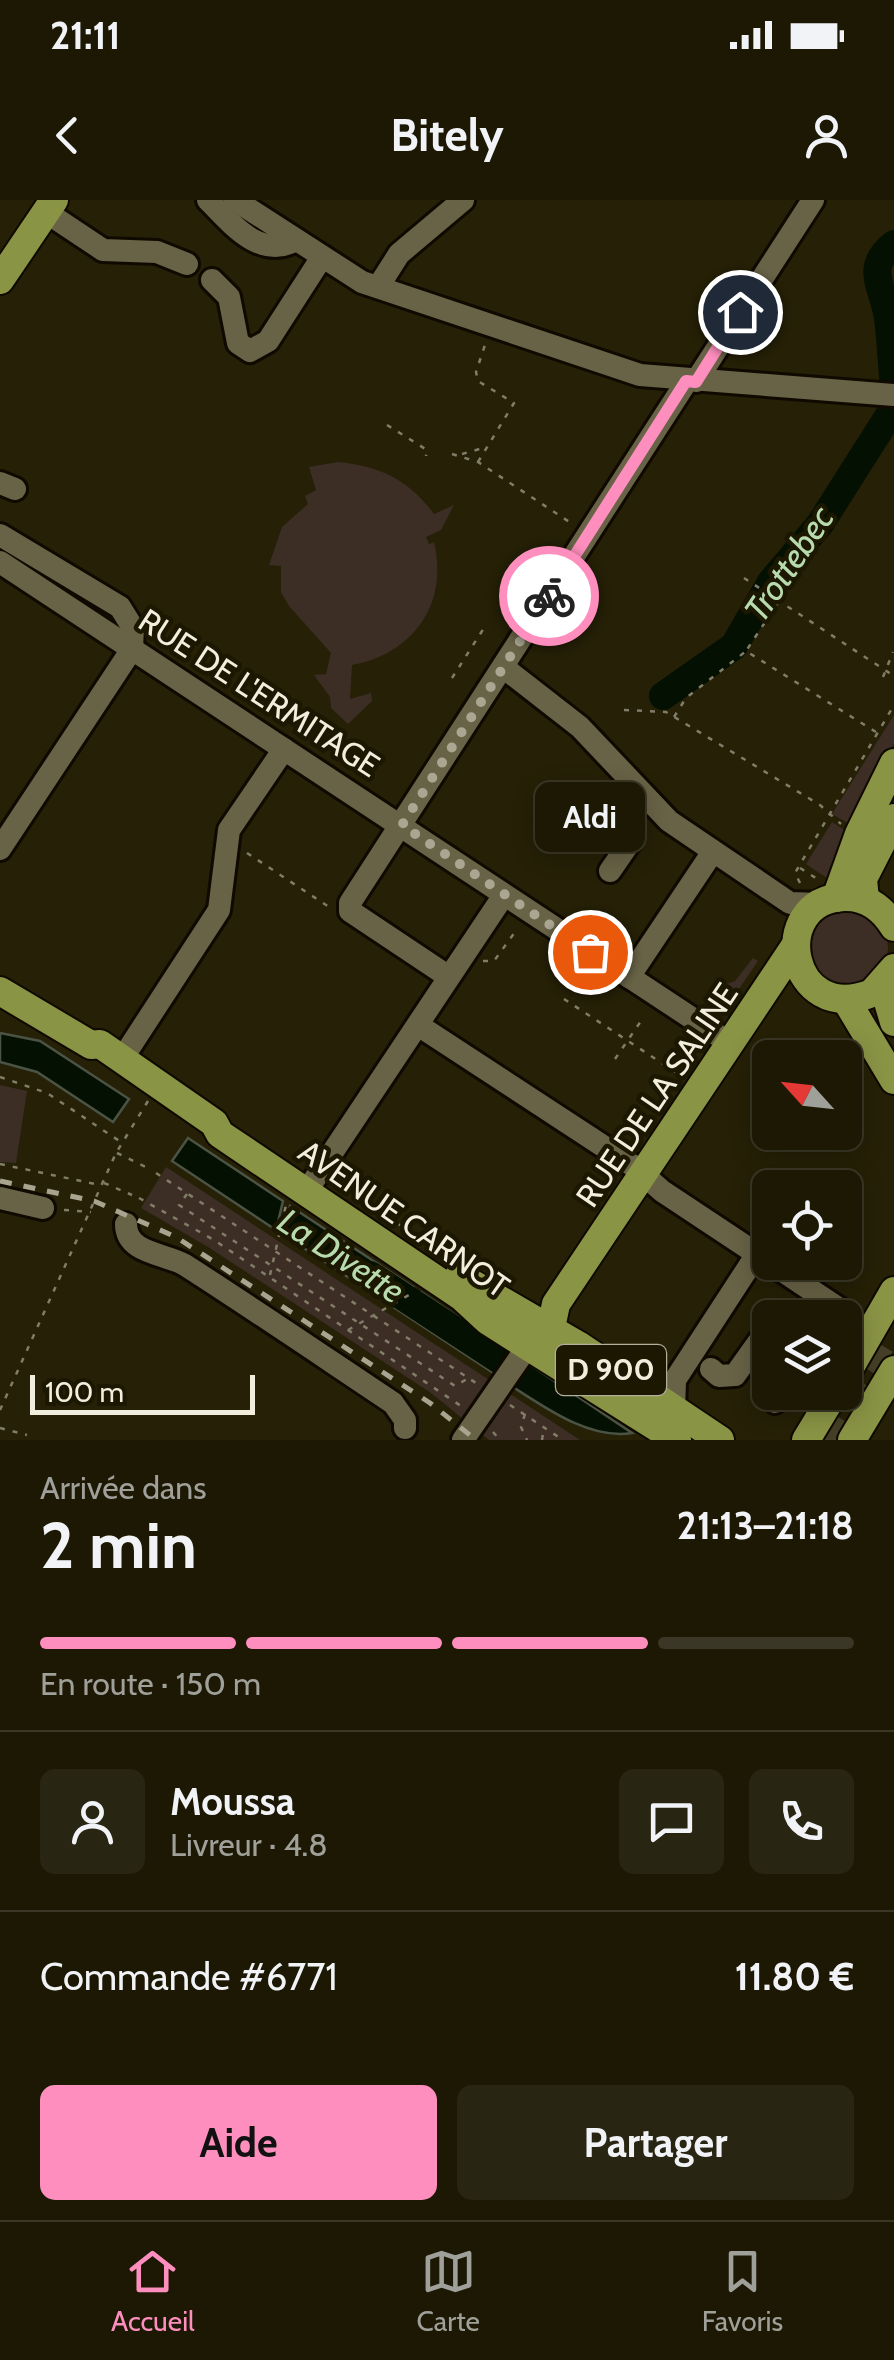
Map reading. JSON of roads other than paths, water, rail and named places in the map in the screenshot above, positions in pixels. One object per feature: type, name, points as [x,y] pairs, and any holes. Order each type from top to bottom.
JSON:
[{"type":"main road","points":[[0,280],[50,206]]},
{"type":"main road","name":"RUE DE LA SALINE","points":[[537,1340],[568,1311],[604,1238],[769,991],[807,916],[809,894],[859,834],[894,763]]},
{"type":"main road","points":[[885,913],[863,879],[894,818]]},
{"type":"main road","points":[[809,894],[885,913]]},
{"type":"main road","points":[[796,940],[803,976],[826,996],[846,1000],[872,993],[889,976]]},
{"type":"main road","name":"D 900","points":[[0,972],[97,1035],[111,1052],[214,1123],[225,1125],[297,1186],[506,1307],[537,1340],[677,1440]]},
{"type":"main road","name":"RUE DE LA SALINE","points":[[769,991],[803,976]]},
{"type":"main road","points":[[889,976],[894,1022]]},
{"type":"main road","name":"D 900","points":[[0,990],[91,1046],[111,1052]]},
{"type":"main road","points":[[846,1000],[894,1080]]},
{"type":"main road","points":[[862,1349],[891,1312]]},
{"type":"main road","name":"D 900","points":[[537,1340],[584,1348],[720,1440]]},
{"type":"main road","points":[[852,1440],[894,1370]]},
{"type":"main road","points":[[806,1440],[824,1410]]},
{"type":"street","points":[[208,200],[227,223],[251,240],[278,246],[296,240]]},
{"type":"street","points":[[235,200],[370,285],[640,376],[894,395]]},
{"type":"street","points":[[370,285],[399,254],[464,200]]},
{"type":"street","points":[[449,978],[348,908],[588,534],[813,200]]},
{"type":"street","points":[[50,206],[103,250],[156,252],[187,264]]},
{"type":"street","points":[[212,280],[229,297],[238,344],[250,351],[268,340],[322,257]]},
{"type":"street","points":[[0,535],[120,608],[133,628],[132,650],[0,849]]},
{"type":"street","name":"RUE DE L'ERMITAGE","points":[[0,562],[731,1044]]},
{"type":"street","points":[[503,667],[580,727],[669,821],[809,894]]},
{"type":"street","points":[[111,1052],[218,910],[229,830],[284,749]]},
{"type":"street","points":[[610,872],[630,842]]},
{"type":"street","points":[[629,977],[708,859]]},
{"type":"street","points":[[297,1186],[418,1025],[504,895]]},
{"type":"street","points":[[0,981],[28,999],[44,1000]]},
{"type":"street","points":[[418,1025],[752,1251]]},
{"type":"street","points":[[0,1198],[43,1208]]},
{"type":"street","points":[[126,1224],[126,1234],[133,1242],[179,1261],[393,1403],[405,1420],[405,1428]]},
{"type":"street","points":[[674,1411],[672,1386],[752,1262]]},
{"type":"street","points":[[796,1280],[826,1300]]},
{"type":"street","points":[[862,1314],[891,1312]]},
{"type":"street","points":[[463,1440],[537,1340],[570,1357],[696,1440]]},
{"type":"street","points":[[711,1370],[718,1376],[736,1374],[752,1351]]},
{"type":"water","points":[[0,1033],[40,1041],[129,1099],[113,1122],[37,1072],[0,1062]]},
{"type":"water","points":[[188,1138],[283,1201],[276,1230],[172,1161]]},
{"type":"water","points":[[290,1206],[413,1287],[386,1302],[284,1235]]},
{"type":"water","points":[[421,1292],[510,1352],[495,1374],[395,1308]]},
{"type":"water","points":[[529,1364],[632,1433],[585,1427],[513,1387]]},
{"type":"waterway","name":"Trottebec","points":[[894,244],[879,261],[877,270],[888,318],[894,383]]},
{"type":"waterway","name":"Trottebec","points":[[663,696],[734,646],[771,582],[820,524],[893,409]]},
{"type":"waterway","name":"La Divette","points":[[370,1275],[503,1362]]},
{"type":"tunnel","points":[[822,1440],[887,1334]]},
{"type":"railway","points":[[0,1181],[94,1201],[176,1237],[430,1403],[476,1440]]},
{"type":"place","name":"Aldi","points":[[590,952]]}]
